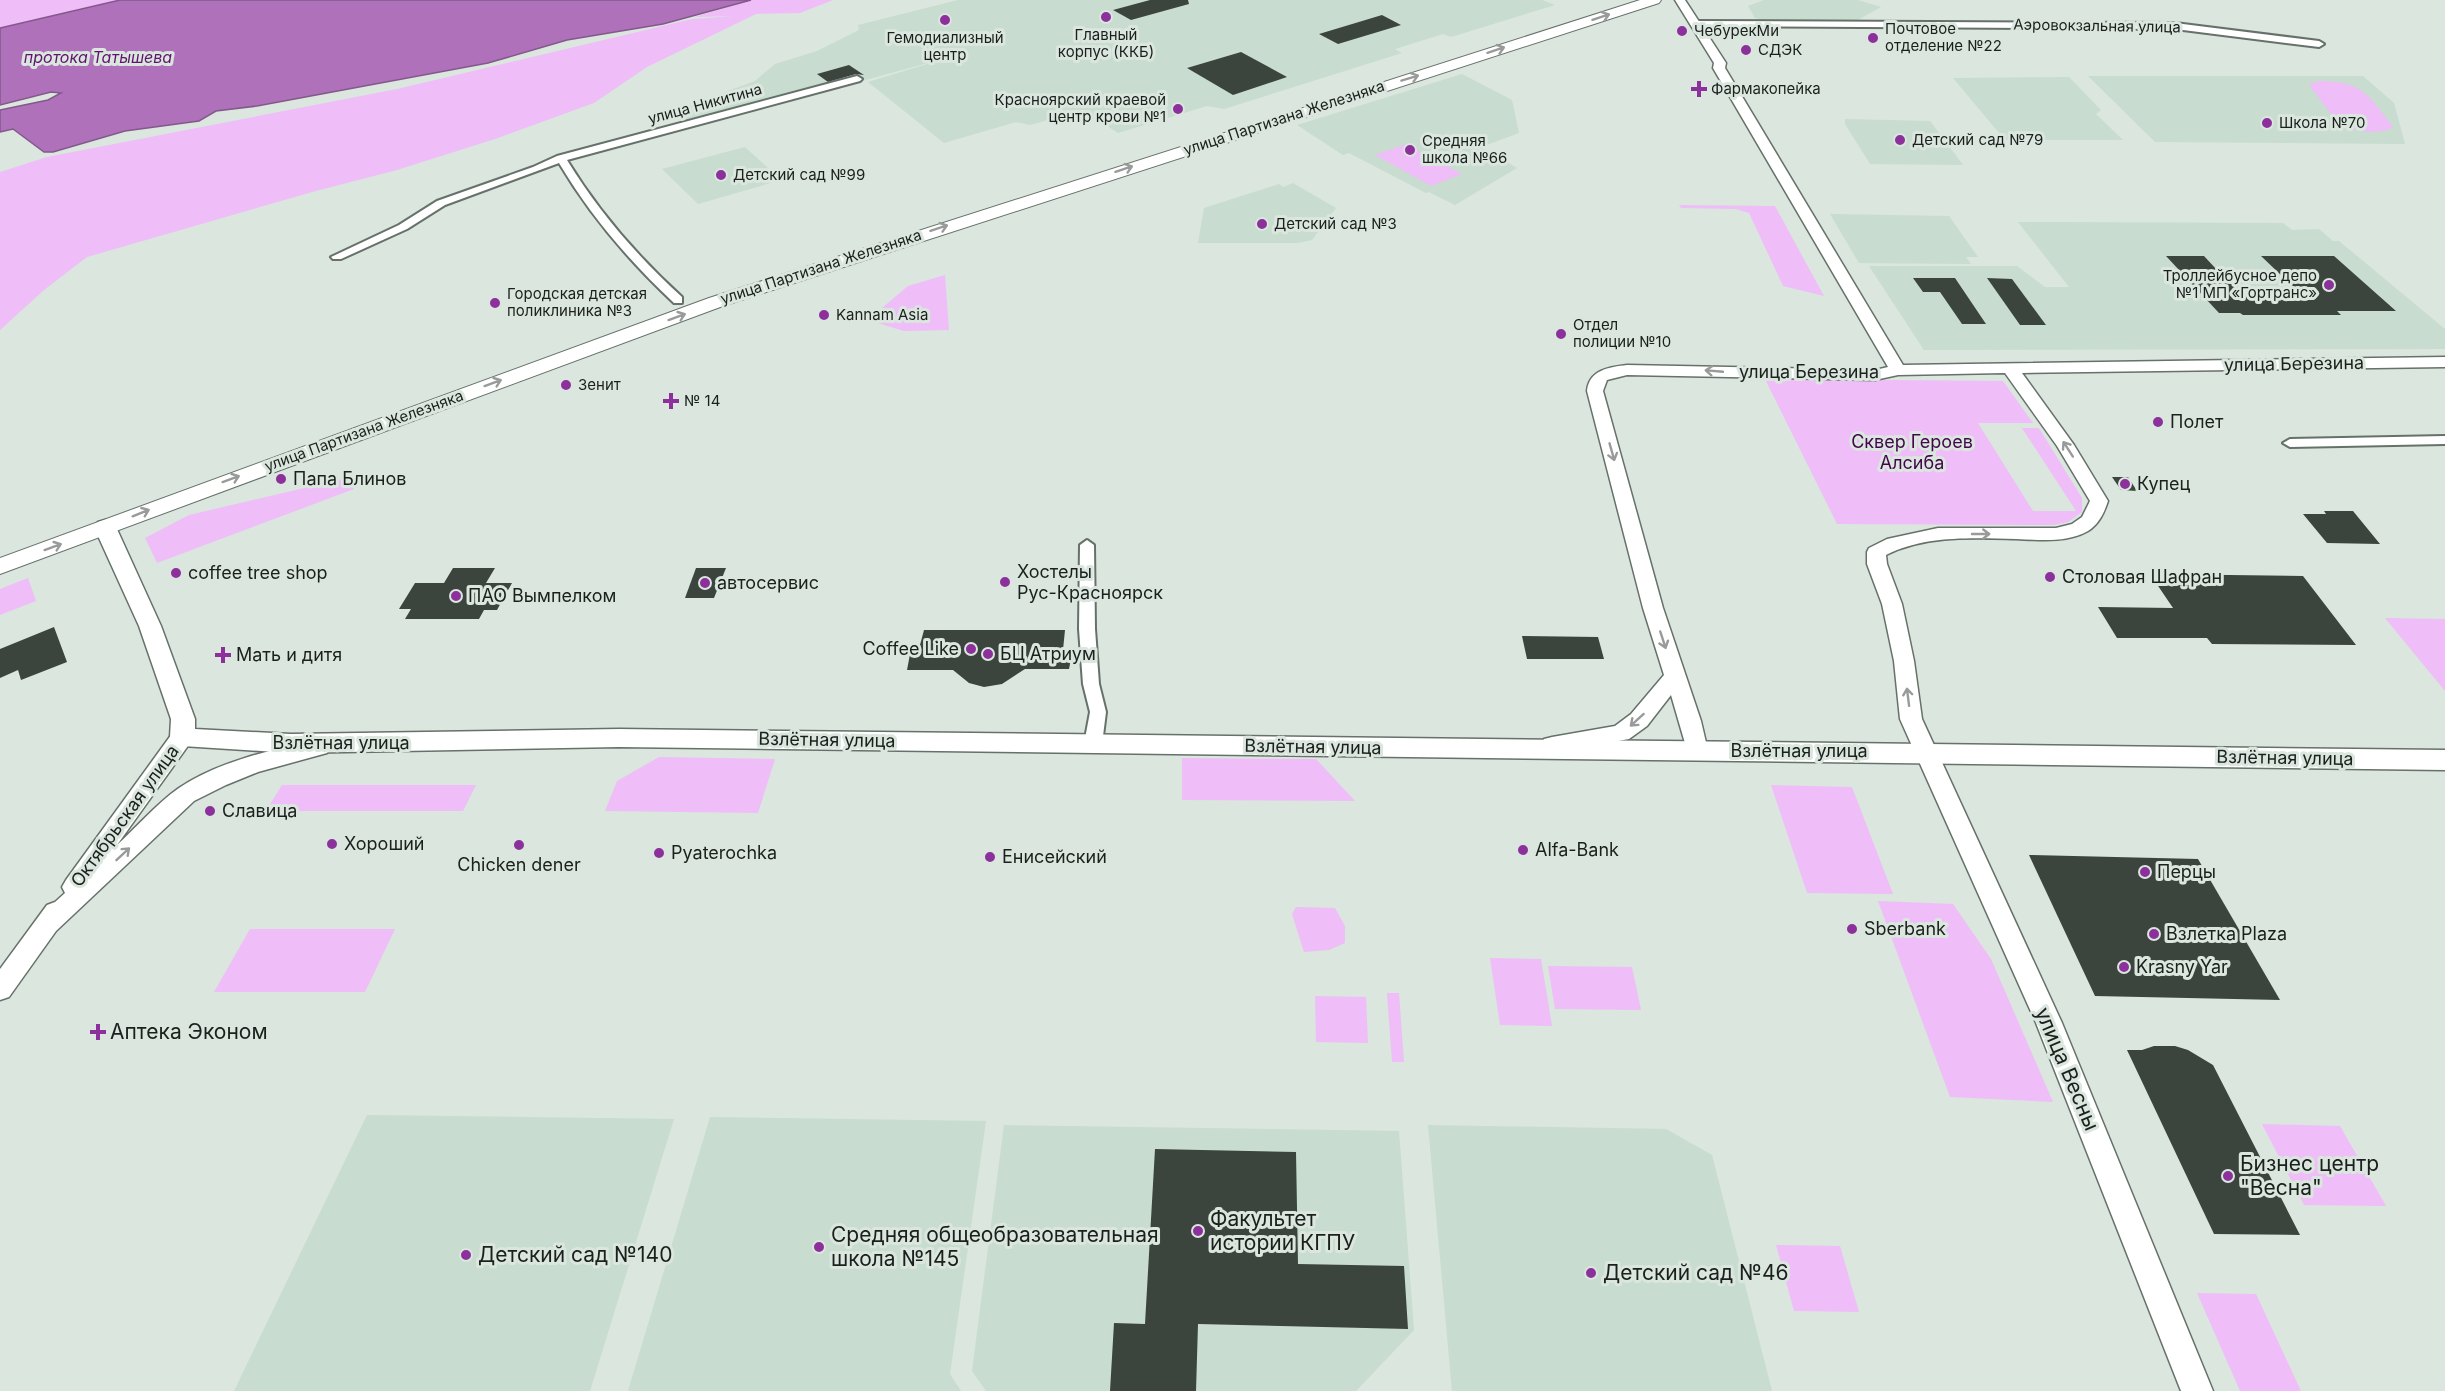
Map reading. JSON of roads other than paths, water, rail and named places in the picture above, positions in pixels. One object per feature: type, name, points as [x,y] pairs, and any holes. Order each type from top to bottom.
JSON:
[{"type":"main road","name":"улица Партизана Железняка","points":[[0,548],[96,522],[542,365],[835,254],[896,226],[1616,0]]},
{"type":"main road","name":"улица Партизана Железняка","points":[[0,566],[96,522],[349,418],[678,300],[835,254],[914,237],[1654,0]]},
{"type":"main road","points":[[1427,60],[1444,68]]},
{"type":"main road","points":[[896,226],[895,231],[898,235],[914,237]]},
{"type":"main road","name":"Октябрьская улица","points":[[96,522],[150,626],[183,719],[182,737]]},
{"type":"main road","name":"Взлётная улица","points":[[182,737],[218,741],[330,744],[619,738],[2445,760]]},
{"type":"street","points":[[1680,0],[1720,63],[1719,68],[1898,370]]},
{"type":"street","name":"Аэровокзальная улица","points":[[1694,23],[2175,26],[2319,44]]},
{"type":"street","name":"улица Никитина","points":[[337,257],[404,227],[441,203],[537,170],[561,158],[857,79]]},
{"type":"street","points":[[561,158],[574,181],[615,232],[678,300]]},
{"type":"street","name":"улица Березина","points":[[1697,751],[1653,608],[1595,391],[1594,384],[1599,377],[1627,370],[1875,375],[1898,370],[2445,362]]},
{"type":"street","points":[[1926,752],[1911,718],[1904,661],[1892,604],[1877,564],[1876,552],[1898,541],[1922,535],[2056,534],[2075,530],[2089,523],[2096,512],[2099,501],[2039,406],[2011,369]]},
{"type":"street","points":[[2290,443],[2445,440]]},
{"type":"street","points":[[1087,545],[1084,571],[1087,586],[1084,608],[1091,693],[1098,710],[1093,744]]},
{"type":"street","points":[[1520,750],[1621,733],[1639,720],[1675,676]]},
{"type":"street","name":"Октябрьская улица","points":[[0,989],[182,737]]},
{"type":"street","points":[[49,923],[186,795],[212,780],[258,762],[330,744]]},
{"type":"street","name":"улица Весны","points":[[1926,752],[2049,1023],[2197,1391]]},
{"type":"water","name":"протока Татышева","points":[[120,0],[751,0],[663,24],[567,40],[488,63],[257,106],[216,111],[199,121],[125,131],[53,152],[44,152],[13,129],[0,132],[0,110],[48,100],[61,93],[51,92],[0,105],[0,28]]},
{"type":"place","name":"Главный корпус (ККБ)","points":[[1106,17]]},
{"type":"place","name":"Гемодиализный центр","points":[[945,20]]},
{"type":"place","name":"ЧебурекМи","points":[[1682,31]]},
{"type":"place","name":"Почтовое отделение №22","points":[[1873,38]]},
{"type":"place","name":"СДЭК","points":[[1746,50]]},
{"type":"place","name":"Фармакопейка","points":[[1699,89]]},
{"type":"place","name":"Красноярский краевой центр крови №1","points":[[1178,109]]},
{"type":"place","name":"Школа №70","points":[[2267,123]]},
{"type":"place","name":"Детский сад №79","points":[[1900,140]]},
{"type":"place","name":"Средняя школа №66","points":[[1410,150]]},
{"type":"place","name":"Детский сад №99","points":[[721,175]]},
{"type":"place","name":"Детский сад №3","points":[[1262,224]]},
{"type":"place","name":"Троллейбусное депо №1 МП «Гортранс»","points":[[2329,285]]},
{"type":"place","name":"Городская детская поликлиника №3","points":[[495,303]]},
{"type":"place","name":"Kannam Asia","points":[[824,315]]},
{"type":"place","name":"Отдел полиции №10","points":[[1561,334]]},
{"type":"place","name":"Зенит","points":[[566,385]]},
{"type":"place","name":"№ 14","points":[[671,401]]},
{"type":"place","name":"Полет","points":[[2158,422]]},
{"type":"place","name":"Папа Блинов","points":[[281,479]]},
{"type":"place","name":"Купец","points":[[2125,484]]},
{"type":"place","name":"coffee tree shop","points":[[176,573]]},
{"type":"place","name":"Столовая Шафран","points":[[2050,577]]},
{"type":"place","name":"Хостелы Рус-Красноярск","points":[[1005,582]]},
{"type":"place","name":"автосервис","points":[[705,583]]},
{"type":"place","name":"ПАО Вымпелком","points":[[456,596]]},
{"type":"place","name":"Coffee Like","points":[[971,649]]},
{"type":"place","name":"БЦ Атриум","points":[[988,654]]},
{"type":"place","name":"Мать и дитя","points":[[223,655]]},
{"type":"place","name":"Славица","points":[[210,811]]},
{"type":"place","name":"Хороший","points":[[332,844]]},
{"type":"place","name":"Chicken dener","points":[[519,845]]},
{"type":"place","name":"Alfa-Bank","points":[[1523,850]]},
{"type":"place","name":"Pyaterochka","points":[[659,853]]},
{"type":"place","name":"Енисейский","points":[[990,857]]},
{"type":"place","name":"Перцы","points":[[2145,872]]},
{"type":"place","name":"Sberbank","points":[[1852,929]]},
{"type":"place","name":"Взлетка Plaza","points":[[2154,934]]},
{"type":"place","name":"Krasny Yar","points":[[2124,967]]},
{"type":"place","name":"Аптека Эконом","points":[[98,1032]]},
{"type":"place","name":"Бизнес центр \"Весна\"","points":[[2228,1176]]},
{"type":"place","name":"Факультет истории КГПУ","points":[[1198,1231]]},
{"type":"place","name":"Средняя общеобразовательная школа №145","points":[[819,1247]]},
{"type":"place","name":"Детский сад №140","points":[[466,1255]]},
{"type":"place","name":"Детский сад №46","points":[[1591,1273]]},
{"type":"park label","name":"Сквер Героев Алсиба","points":[[1912,452]]}]
